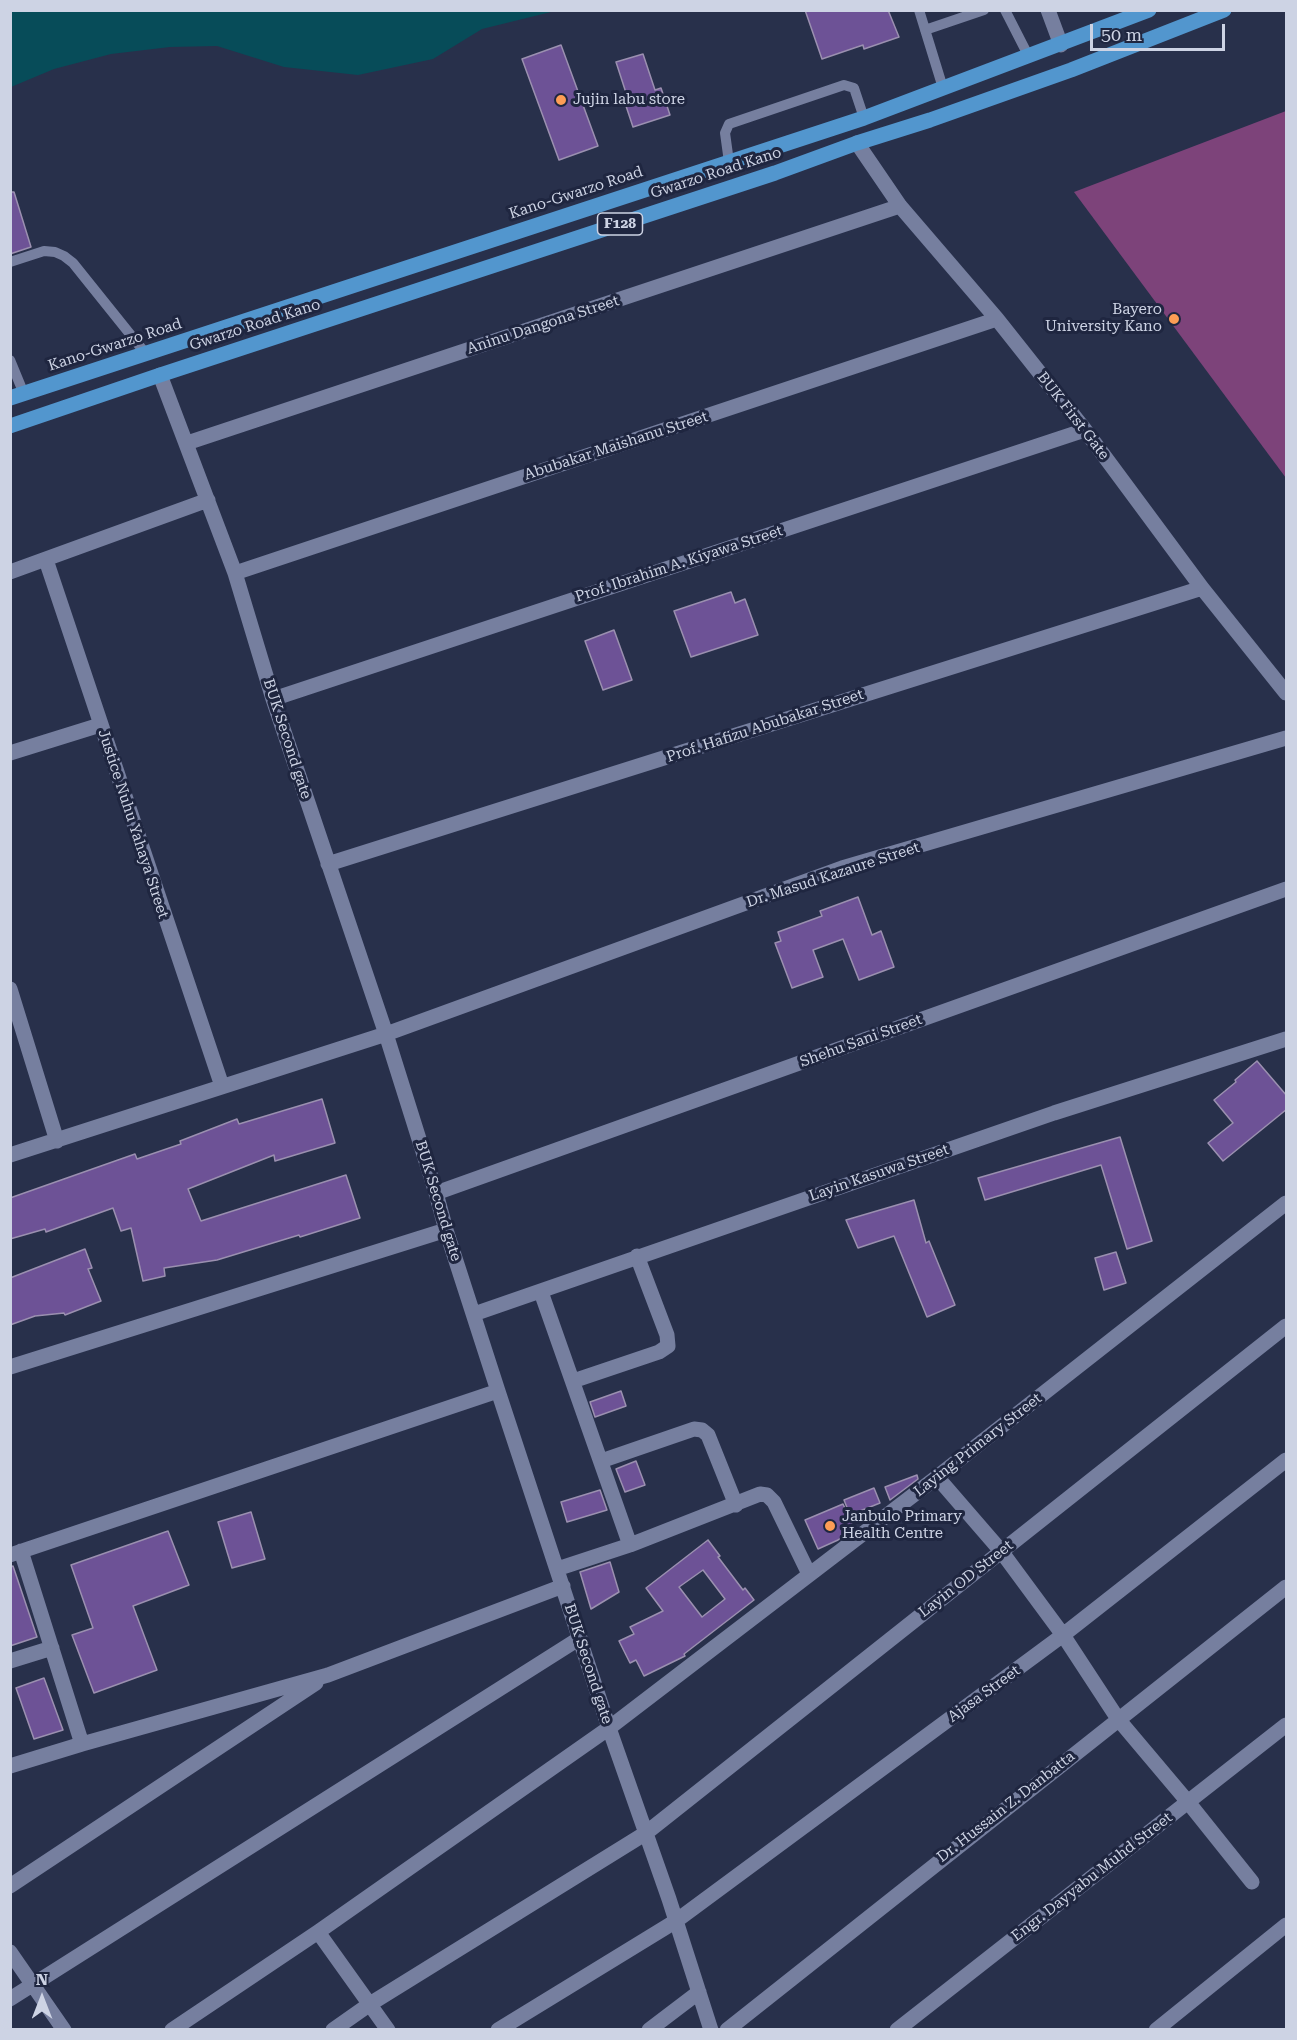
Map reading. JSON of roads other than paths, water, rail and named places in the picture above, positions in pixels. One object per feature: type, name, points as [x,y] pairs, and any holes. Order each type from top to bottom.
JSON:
[{"type":"main road","name":"Kano-Gwarzo Road","points":[[17,396],[864,118],[1149,10]]},
{"type":"main road","name":"Gwarzo Road Kano","points":[[10,426],[930,120],[1060,74],[1201,15],[1224,10]]},
{"type":"street","points":[[1048,10],[1061,45]]},
{"type":"street","name":"BUK First Gate","points":[[857,143],[900,206],[997,319],[1084,430],[1202,588],[1287,693]]},
{"type":"street","name":"Aninu Dangona Street","points":[[187,443],[900,206]]},
{"type":"street","name":"Abubakar Maishanu Street","points":[[235,573],[997,319]]},
{"type":"street","name":"BUK Second gate","points":[[160,375],[235,573],[273,699],[386,1034],[498,1391],[711,2030]]},
{"type":"street","name":"Prof. Ibrahim A. Kiyawa Street","points":[[273,699],[1084,430]]},
{"type":"street","points":[[10,572],[208,500]]},
{"type":"street","name":"Justice Nuhu Yahaya Street","points":[[46,560],[222,1086]]},
{"type":"street","name":"Prof. Hafizu Abubakar Street","points":[[328,864],[1202,588]]},
{"type":"street","points":[[10,753],[100,725]]},
{"type":"street","name":"Dr. Masud Kazaure Street","points":[[10,1155],[386,1034],[842,868],[1287,738]]},
{"type":"street","name":"Shehu Sani Street","points":[[436,1193],[1287,889]]},
{"type":"street","points":[[10,989],[57,1141]]},
{"type":"street","name":"Layin Kasuwa Street","points":[[474,1314],[1054,1113],[1287,1039]]},
{"type":"street","name":"Laying Primary Street","points":[[172,2030],[318,1932],[609,1728],[938,1477],[1287,1203]]},
{"type":"street","points":[[10,1367],[446,1230]]},
{"type":"street","points":[[573,1381],[658,1352],[668,1346],[667,1335],[637,1257]]},
{"type":"street","points":[[541,1292],[630,1545]]},
{"type":"street","name":"Layin OD Street","points":[[333,2030],[370,2004],[646,1833],[1287,1326]]},
{"type":"street","points":[[82,1744],[52,1648],[16,1553],[498,1391]]},
{"type":"street","points":[[601,1461],[694,1429],[702,1430],[708,1436],[736,1505]]},
{"type":"street","name":"Ajasa Street","points":[[498,2030],[676,1921],[1063,1635],[1287,1460]]},
{"type":"street","points":[[938,1477],[1001,1551],[1063,1635],[1118,1719],[1252,1882]]},
{"type":"street","points":[[557,1569],[630,1545],[760,1494],[767,1495],[774,1502],[809,1574]]},
{"type":"street","points":[[10,1766],[328,1675],[563,1586]]},
{"type":"street","name":"Dr. Hussain Z. Danbatta","points":[[727,2030],[1287,1587]]},
{"type":"street","points":[[10,1999],[580,1638]]},
{"type":"street","points":[[10,1661],[52,1648]]},
{"type":"street","points":[[10,1886],[328,1675]]},
{"type":"street","name":"Engr. Dayyabu Muhd Street","points":[[897,2030],[1287,1725]]},
{"type":"street","points":[[1156,2030],[1287,1925]]},
{"type":"street","points":[[318,1932],[388,2030]]},
{"type":"street","points":[[10,1952],[64,2030]]},
{"type":"street","points":[[649,2030],[699,1992]]},
{"type":"lane","points":[[920,10],[943,88]]},
{"type":"lane","points":[[925,30],[984,10]]},
{"type":"lane","points":[[1005,10],[1029,57]]},
{"type":"lane","points":[[729,162],[725,133],[729,124],[844,85],[854,88],[864,118]]},
{"type":"lane","points":[[10,262],[44,250],[64,256],[73,263],[146,354]]},
{"type":"lane","points":[[10,360],[17,396]]},
{"type":"place","name":"Jujin labu store","points":[[561,100]]},
{"type":"place","name":"Bayero University Kano","points":[[1174,319]]},
{"type":"place","name":"Janbulo Primary Health Centre","points":[[830,1526]]}]
